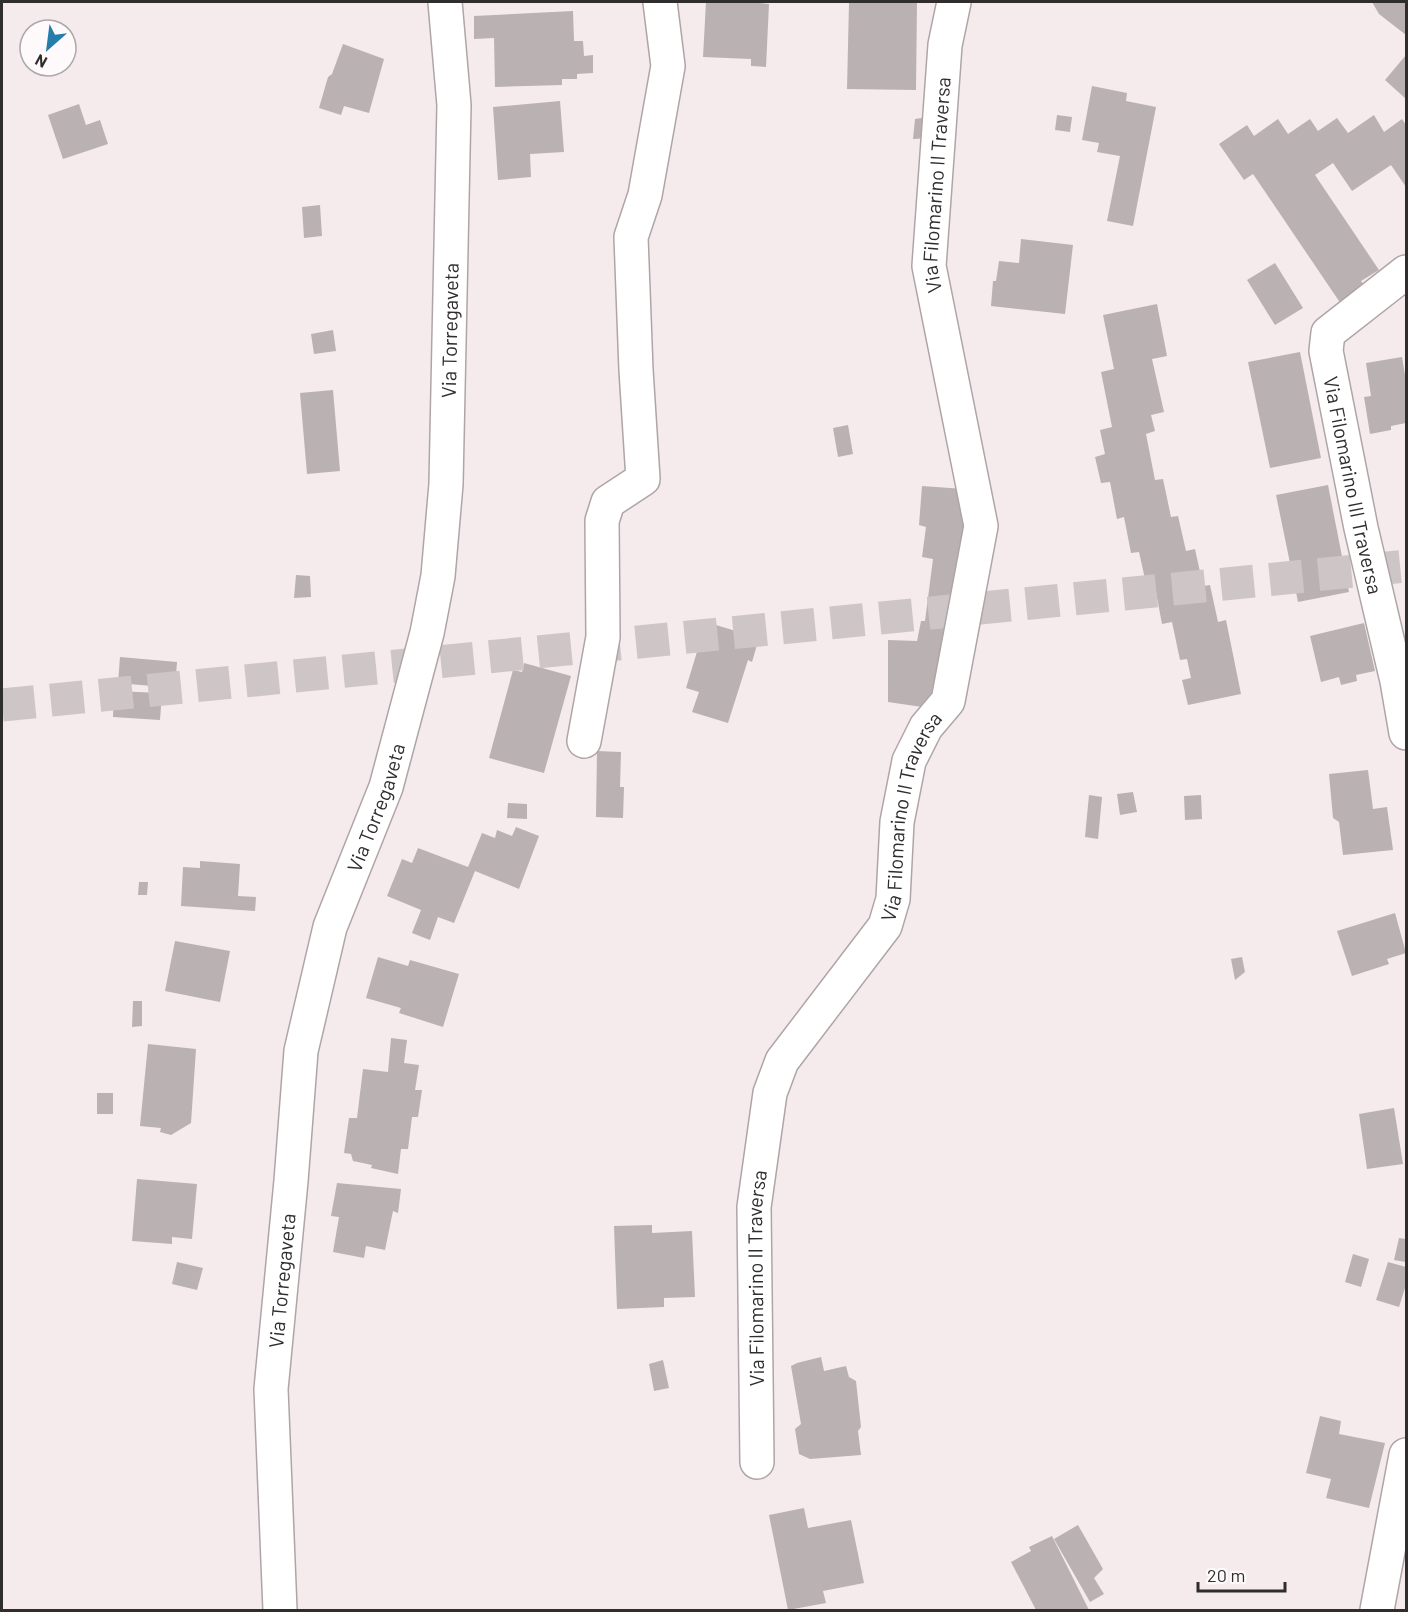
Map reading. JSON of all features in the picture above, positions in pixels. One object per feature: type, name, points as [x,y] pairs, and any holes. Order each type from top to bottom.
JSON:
[{"type":"street","name":"Via Torregaveta","points":[[280,1611],[271,1389],[291,1181],[300,1051],[330,927],[386,787],[427,633],[438,576],[446,484],[454,105],[445,2]]},
{"type":"street","points":[[584,741],[603,637],[603,521],[608,502],[644,479],[636,370],[631,237],[645,195],[668,66],[660,2]]},
{"type":"street","name":"Via Filomarino II Traversa","points":[[757,1462],[754,1207],[770,1093],[782,1061],[885,926],[893,899],[897,822],[909,761],[926,727],[948,701],[981,526],[930,266],[945,45],[954,2]]},
{"type":"street","name":"Via Filomarino III Traversa","points":[[1407,272],[1328,333],[1326,351],[1361,528],[1407,733]]},
{"type":"street","points":[[1377,1611],[1407,1455]]},
{"type":"building","points":[[706,2],[769,4],[766,67],[751,66],[751,59],[703,57]]},
{"type":"building","points":[[849,2],[917,2],[916,90],[847,89]]},
{"type":"building","points":[[1372,2],[1406,2],[1406,35],[1379,14]]},
{"type":"building","points":[[573,11],[574,41],[583,41],[584,56],[593,55],[593,73],[577,74],[577,79],[562,79],[562,85],[495,87],[494,38],[474,39],[474,16]]},
{"type":"building","points":[[343,44],[384,59],[369,113],[344,106],[341,115],[319,108],[328,77],[332,74]]},
{"type":"building","points":[[1406,55],[1406,99],[1385,80]]},
{"type":"building","points":[[1092,86],[1127,93],[1126,101],[1156,107],[1133,226],[1107,221],[1120,156],[1097,152],[1099,143],[1082,140]]},
{"type":"building","points":[[560,101],[564,152],[530,154],[531,177],[498,180],[493,107]]},
{"type":"building","points":[[79,104],[86,125],[100,120],[108,144],[63,159],[48,115]]},
{"type":"building","points":[[1057,115],[1072,117],[1070,132],[1055,130]]},
{"type":"building","points":[[1374,115],[1384,132],[1402,119],[1406,125],[1406,187],[1391,165],[1352,191],[1333,163],[1315,175],[1379,270],[1361,281],[1366,288],[1341,304],[1253,174],[1244,180],[1219,144],[1247,125],[1254,136],[1278,119],[1288,134],[1310,119],[1318,131],[1337,118],[1348,133]]},
{"type":"building","points":[[929,117],[929,138],[913,139],[915,119]]},
{"type":"building","points":[[320,205],[322,236],[304,238],[302,207]]},
{"type":"building","points":[[1021,239],[1073,245],[1065,314],[991,306],[993,281],[996,281],[999,261],[1019,263]]},
{"type":"building","points":[[1275,263],[1303,308],[1275,325],[1247,280]]},
{"type":"building","points":[[1157,304],[1167,356],[1152,359],[1164,412],[1151,415],[1155,431],[1146,434],[1155,480],[1163,479],[1171,517],[1178,516],[1186,551],[1195,549],[1203,586],[1210,585],[1218,622],[1226,620],[1241,694],[1188,705],[1182,680],[1191,678],[1187,659],[1180,660],[1172,622],[1162,624],[1155,587],[1147,588],[1139,552],[1131,553],[1124,517],[1117,519],[1110,482],[1101,483],[1095,457],[1105,454],[1100,430],[1112,427],[1101,372],[1114,369],[1103,315]]},
{"type":"building","points":[[333,330],[336,351],[314,354],[311,334]]},
{"type":"building","points":[[1300,352],[1321,458],[1270,468],[1248,362]]},
{"type":"building","points":[[1402,357],[1406,381],[1406,423],[1391,426],[1391,430],[1370,434],[1364,397],[1371,396],[1366,363]]},
{"type":"building","points":[[333,390],[340,471],[307,474],[300,393]]},
{"type":"building","points":[[848,425],[853,454],[838,457],[833,428]]},
{"type":"building","points":[[1328,485],[1349,592],[1298,602],[1276,495]]},
{"type":"building","points":[[922,486],[964,489],[970,511],[929,708],[888,702],[888,640],[917,641],[921,621],[925,621],[933,559],[922,557],[926,527],[919,525]]},
{"type":"building","points":[[296,575],[310,576],[311,597],[294,598]]},
{"type":"building","points":[[706,622],[759,638],[752,662],[748,660],[728,723],[692,712],[699,692],[686,688]]},
{"type":"building","points":[[1364,623],[1375,671],[1356,675],[1357,681],[1341,685],[1339,677],[1321,682],[1310,636]]},
{"type":"building","points":[[120,657],[177,662],[175,688],[118,683]]},
{"type":"building","points":[[524,663],[571,676],[544,773],[489,758],[513,670],[522,672]]},
{"type":"building","points":[[114,691],[162,693],[160,720],[113,717]]},
{"type":"building","points":[[597,751],[621,752],[620,787],[624,787],[623,818],[596,817]]},
{"type":"building","points":[[1368,770],[1373,809],[1387,807],[1393,850],[1343,855],[1339,822],[1333,818],[1329,774]]},
{"type":"building","points":[[1133,792],[1137,812],[1120,815],[1117,794]]},
{"type":"building","points":[[1089,795],[1102,797],[1098,839],[1085,837]]},
{"type":"building","points":[[1201,795],[1202,819],[1185,820],[1184,796]]},
{"type":"building","points":[[508,803],[527,804],[527,819],[507,818]]},
{"type":"building","points":[[516,827],[539,836],[519,889],[475,871],[454,923],[438,917],[430,940],[412,933],[421,910],[387,896],[402,859],[412,863],[418,848],[468,867],[482,833],[495,838],[497,830],[512,836]]},
{"type":"building","points":[[200,861],[240,864],[238,896],[256,897],[255,911],[181,906],[183,867],[200,868]]},
{"type":"building","points":[[139,882],[148,882],[147,895],[138,895]]},
{"type":"building","points":[[1395,913],[1406,953],[1387,959],[1389,964],[1352,976],[1337,931]]},
{"type":"building","points":[[175,941],[230,951],[220,1002],[165,991]]},
{"type":"building","points":[[378,957],[408,966],[410,960],[459,974],[443,1027],[399,1013],[401,1008],[366,998]]},
{"type":"building","points":[[1242,957],[1245,972],[1235,980],[1231,959]]},
{"type":"building","points":[[133,1001],[142,1001],[142,1026],[132,1027]]},
{"type":"building","points":[[391,1038],[407,1040],[404,1063],[419,1065],[415,1090],[422,1090],[418,1117],[412,1117],[408,1149],[401,1149],[398,1174],[353,1161],[351,1154],[344,1153],[349,1118],[357,1118],[363,1069],[388,1072]]},
{"type":"building","points":[[148,1044],[196,1049],[191,1123],[171,1135],[160,1132],[161,1128],[140,1126]]},
{"type":"building","points":[[97,1093],[113,1093],[113,1114],[97,1114]]},
{"type":"building","points":[[1394,1108],[1403,1164],[1367,1169],[1359,1114]]},
{"type":"building","points":[[137,1179],[197,1184],[192,1239],[172,1237],[172,1244],[132,1241]]},
{"type":"building","points":[[337,1183],[401,1189],[398,1213],[393,1211],[385,1250],[366,1246],[364,1258],[333,1252],[339,1217],[331,1216]]},
{"type":"building","points":[[652,1225],[652,1233],[692,1231],[695,1297],[664,1298],[664,1307],[617,1309],[614,1226]]},
{"type":"building","points":[[1399,1238],[1406,1239],[1406,1262],[1394,1260]]},
{"type":"building","points":[[1353,1254],[1369,1259],[1361,1287],[1345,1282]]},
{"type":"building","points":[[177,1262],[203,1268],[197,1290],[172,1284]]},
{"type":"building","points":[[1388,1262],[1406,1267],[1406,1288],[1399,1307],[1376,1300]]},
{"type":"building","points":[[821,1357],[824,1371],[846,1366],[849,1377],[856,1381],[861,1427],[858,1431],[861,1455],[810,1459],[799,1454],[795,1429],[801,1424],[791,1366]]},
{"type":"building","points":[[663,1360],[669,1388],[654,1391],[649,1364]]},
{"type":"building","points":[[1320,1416],[1341,1421],[1339,1434],[1385,1443],[1369,1508],[1326,1498],[1331,1479],[1306,1473]]},
{"type":"building","points":[[804,1508],[808,1528],[851,1520],[864,1583],[823,1591],[826,1603],[788,1610],[769,1515]]},
{"type":"building","points":[[1078,1525],[1103,1569],[1094,1578],[1104,1594],[1090,1602],[1054,1539]]},
{"type":"building","points":[[1052,1536],[1089,1610],[1036,1610],[1011,1562],[1031,1551],[1029,1547]]},
{"type":"tunnel","points":[[2,705],[1406,566]]}]
